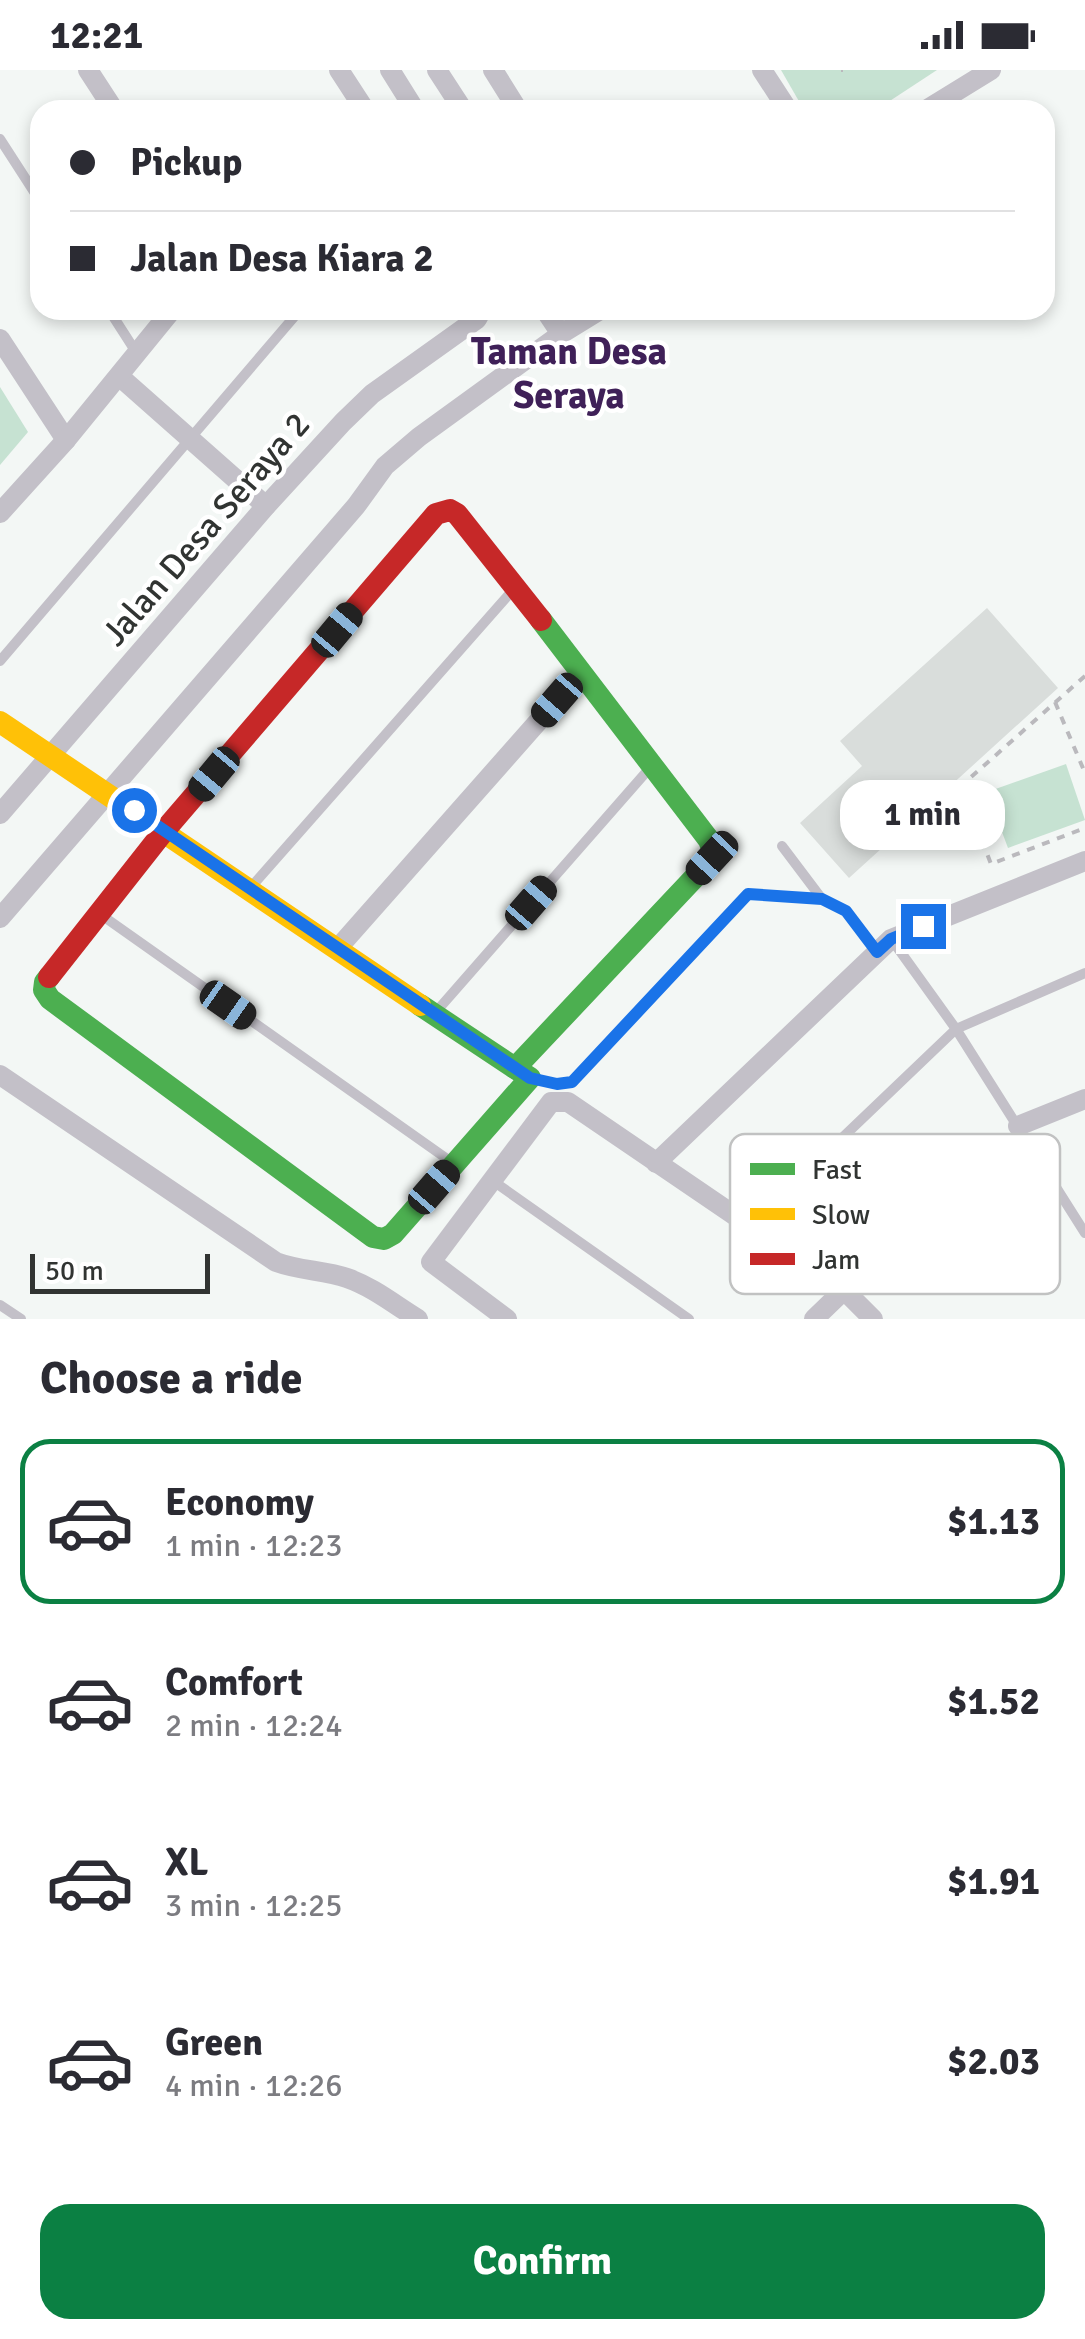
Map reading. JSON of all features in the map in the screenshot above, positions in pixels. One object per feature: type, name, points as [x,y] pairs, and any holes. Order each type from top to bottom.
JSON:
[{"type":"street","points":[[88,70],[108,100]]},
{"type":"street","points":[[338,70],[358,100]]},
{"type":"street","points":[[390,70],[408,100]]},
{"type":"street","points":[[438,70],[457,100]]},
{"type":"street","points":[[493,70],[512,100]]},
{"type":"street","points":[[762,70],[782,100]]},
{"type":"street","points":[[942,100],[991,70]]},
{"type":"street","points":[[0,513],[66,440],[163,320]]},
{"type":"street","name":"Jalan Desa Seraya 2","points":[[0,814],[266,506],[372,394],[476,320]]},
{"type":"street","points":[[552,320],[561,334]]},
{"type":"street","points":[[0,918],[356,506],[385,466],[581,320]]},
{"type":"street","points":[[0,340],[66,440]]},
{"type":"street","points":[[119,376],[266,506]]},
{"type":"street","points":[[450,510],[457,514],[516,587],[709,840],[712,858],[522,1073],[454,1164],[394,1234],[384,1239],[373,1237],[50,1000],[44,982],[164,831],[436,514],[450,510]]},
{"type":"street","points":[[338,948],[581,672]]},
{"type":"street","points":[[0,722],[522,1073]]},
{"type":"street","points":[[656,1163],[884,945],[1085,860]]},
{"type":"street","points":[[0,1075],[276,1262],[293,1269],[346,1277],[418,1319]]},
{"type":"street","points":[[1018,1126],[1085,1099]]},
{"type":"street","points":[[507,1319],[431,1262],[551,1102],[568,1102],[730,1213]]},
{"type":"street","points":[[814,1319],[840,1294]]},
{"type":"street","points":[[848,1294],[872,1319]]},
{"type":"lane","points":[[0,139],[30,186]]},
{"type":"lane","points":[[115,320],[136,352]]},
{"type":"lane","points":[[0,661],[291,320]]},
{"type":"lane","points":[[249,889],[516,587]]},
{"type":"lane","points":[[434,1013],[652,766]]},
{"type":"lane","points":[[782,846],[822,899]]},
{"type":"lane","points":[[522,1073],[557,1084],[572,1082],[748,894],[822,899],[846,911],[884,945],[956,1029],[1023,1134]]},
{"type":"lane","points":[[99,914],[454,1164]]},
{"type":"lane","points":[[846,1134],[956,1029],[1085,974]]},
{"type":"lane","points":[[492,1180],[689,1319]]},
{"type":"lane","points":[[1060,1193],[1085,1233]]},
{"type":"lane","points":[[1073,1214],[1085,1208]]},
{"type":"lane","points":[[0,1305],[21,1319]]},
{"type":"path","points":[[1085,676],[962,786],[992,864],[1085,828]]},
{"type":"path","points":[[1055,702],[1085,773]]},
{"type":"green space","points":[[781,70],[937,70],[891,100],[798,100]]},
{"type":"green space","points":[[0,387],[28,432],[0,465]]},
{"type":"green space","points":[[1066,764],[1085,820],[1008,848],[987,792]]},
{"type":"building","points":[[987,608],[1058,688],[849,878],[800,823],[862,766],[840,741]]},
{"type":"traffic: fast","points":[[515,1068],[712,859],[713,851],[709,840],[541,620]]},
{"type":"traffic: fast","points":[[49,977],[44,990],[50,999],[373,1237],[384,1239],[393,1234],[530,1078],[420,1005]]},
{"type":"traffic: slow","points":[[0,722],[420,1005]]},
{"type":"traffic: jam","points":[[49,977],[164,831],[436,514],[450,510],[457,514],[541,620]]},
{"type":"district","name":"Taman Desa Seraya","points":[[569,373]]},
{"type":"route","points":[[134,810],[530,1078],[557,1084],[572,1082],[748,894],[822,899],[846,911],[877,952],[891,939],[923,926]]}]
